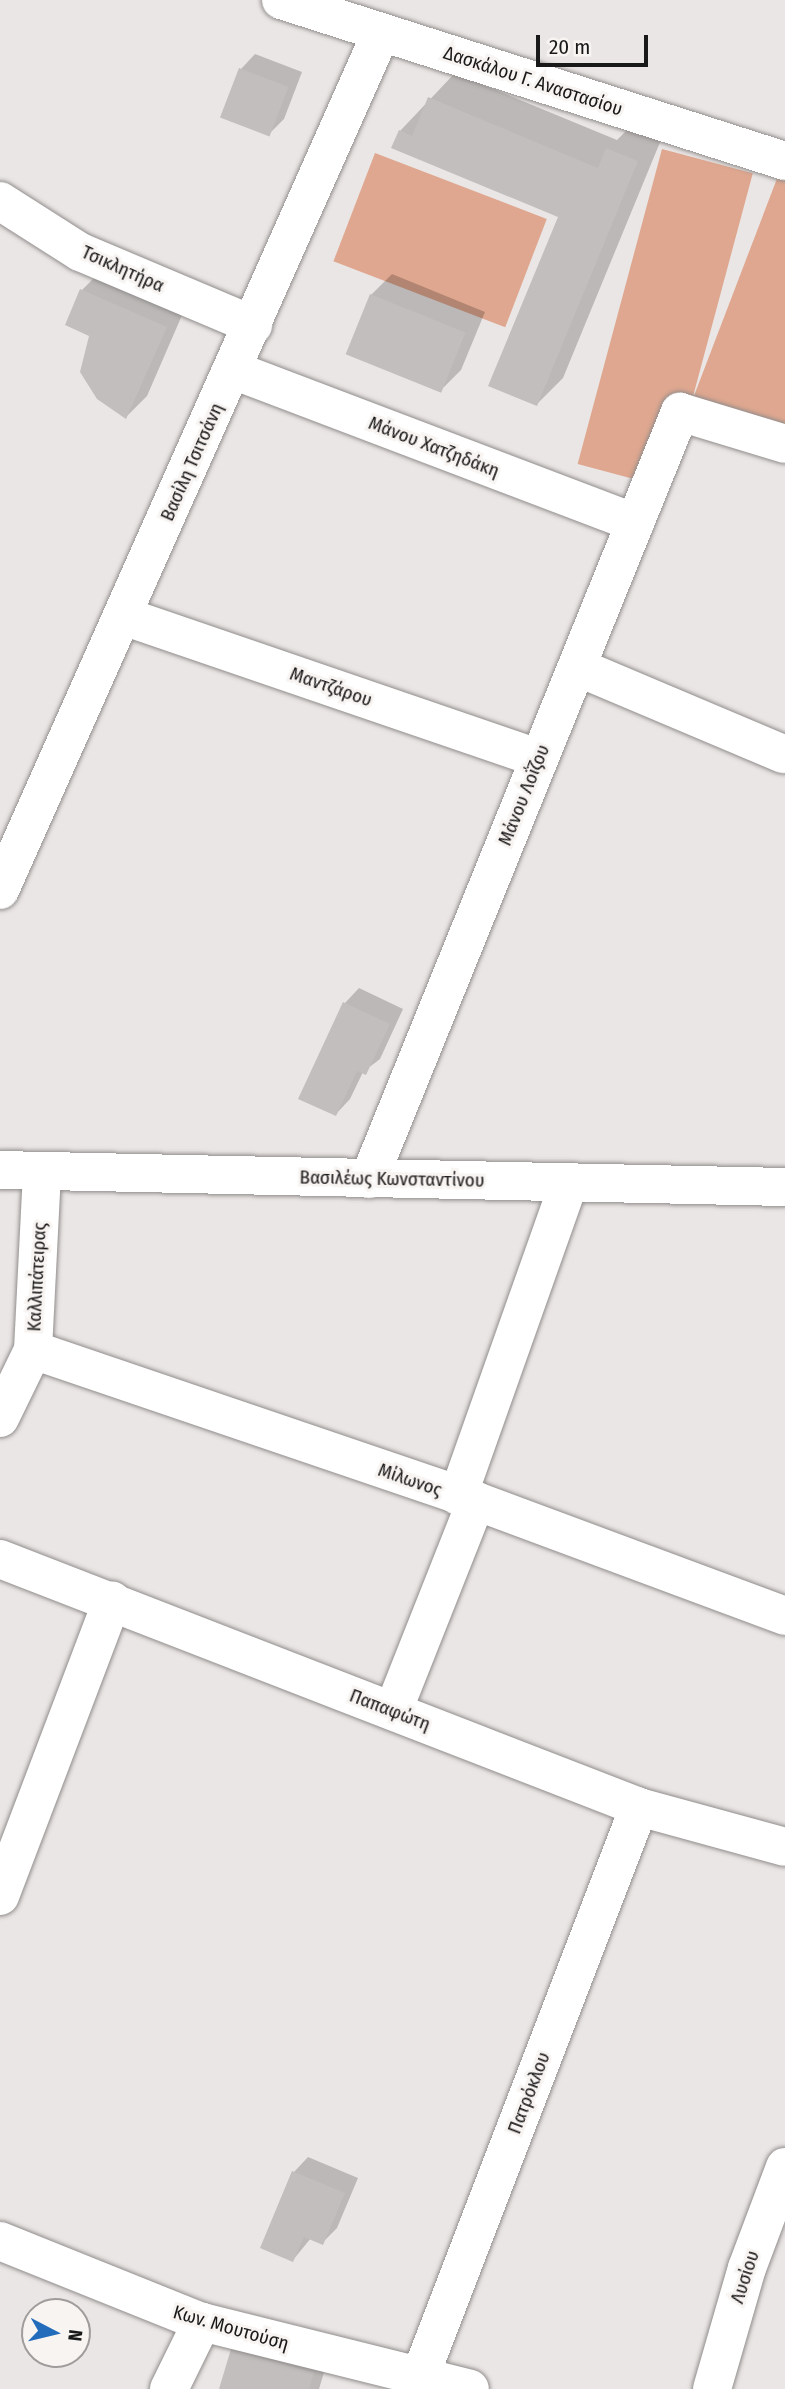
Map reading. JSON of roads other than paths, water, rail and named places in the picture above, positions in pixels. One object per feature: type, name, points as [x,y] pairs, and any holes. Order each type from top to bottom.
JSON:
[{"type":"street","name":"Δασκάλου Γ. Αναστασίου","points":[[281,0],[785,161]]},
{"type":"street","name":"Βασίλη Τσιτσάνη","points":[[1,886],[381,33]]},
{"type":"street","name":"Τσικλητήρα","points":[[0,201],[80,252],[253,325]]},
{"type":"street","name":"Μάνου Χατζηδάκη","points":[[233,370],[635,523]]},
{"type":"street","name":"Μάνου Λοΐζου","points":[[369,1179],[680,412],[785,444]]},
{"type":"street","name":"Μαντζάρου","points":[[123,616],[538,758]]},
{"type":"street","points":[[577,667],[783,754]]},
{"type":"street","name":"Βασιλέως Κωνσταντίνου","points":[[0,1170],[785,1187]]},
{"type":"street","name":"Καλλιπάτειρας","points":[[0,1418],[33,1350],[42,1171]]},
{"type":"street","points":[[393,1711],[467,1499],[569,1183]]},
{"type":"street","name":"Μίλωνος","points":[[33,1350],[467,1499],[785,1616]]},
{"type":"street","name":"Παπαφώτη","points":[[0,1559],[639,1807],[785,1847]]},
{"type":"street","points":[[0,1896],[112,1601]]},
{"type":"street","name":"Πατρόκλου","points":[[419,2379],[639,1807]]},
{"type":"street","name":"Λυσίου","points":[[712,2389],[747,2268],[785,2167]]},
{"type":"street","name":"Κων. Μουτούση","points":[[0,2241],[201,2322],[419,2379],[470,2389]]},
{"type":"street","points":[[169,2389],[201,2322]]}]
